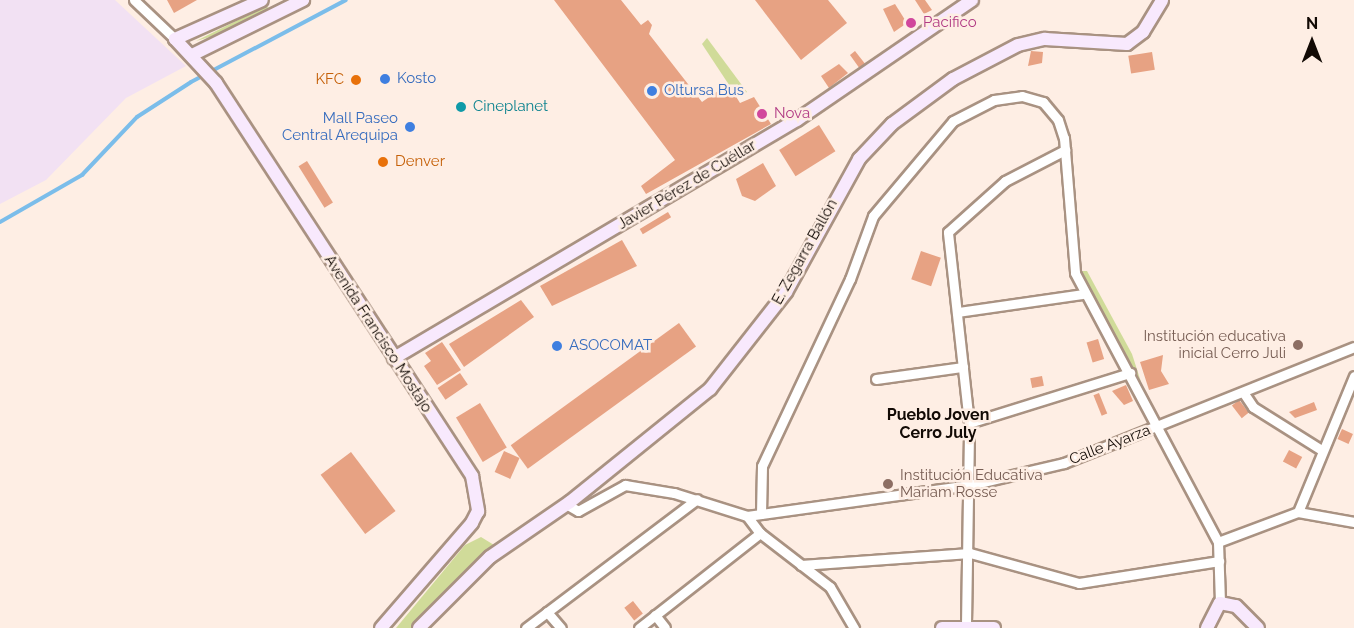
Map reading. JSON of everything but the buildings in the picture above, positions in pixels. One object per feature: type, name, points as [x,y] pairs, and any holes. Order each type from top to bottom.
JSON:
[{"type":"street","points":[[134,0],[175,39],[262,0]]},
{"type":"street","name":"Javier Pérez de Cuéllar","points":[[394,358],[797,120],[972,0]]},
{"type":"street","name":"E. Zegarra Ballón","points":[[419,628],[490,557],[566,504],[717,382],[786,292],[859,159],[892,124],[953,79],[1018,45],[1045,39],[1127,44],[1143,32],[1162,0]]},
{"type":"street","points":[[194,54],[294,2]]},
{"type":"street","name":"Avenida Francisco Mostajo","points":[[175,39],[194,54],[216,83],[472,476],[478,511],[458,542],[381,628]]},
{"type":"street","points":[[761,514],[762,466],[850,279],[865,231],[953,121],[974,108],[1022,96],[1052,111],[1065,150],[1070,243],[1083,294],[1130,373],[1218,542],[1220,603],[1207,628]]},
{"type":"street","points":[[966,624],[970,553],[969,423],[948,232],[1005,181],[1065,150]]},
{"type":"street","points":[[958,312],[1083,294]]},
{"type":"street","name":"Calle Ayarza","points":[[747,516],[970,485],[1064,463],[1159,427],[1354,347]]},
{"type":"street","points":[[876,379],[963,367]]},
{"type":"street","points":[[969,423],[1130,373]]},
{"type":"street","points":[[1298,512],[1320,449],[1354,376]]},
{"type":"street","points":[[1243,392],[1253,407],[1320,449]]},
{"type":"street","points":[[566,504],[578,511],[625,485],[698,499],[747,516],[760,533],[830,587],[854,628]]},
{"type":"street","points":[[526,628],[698,499]]},
{"type":"street","points":[[1218,542],[1298,512],[1354,522]]},
{"type":"street","points":[[639,628],[760,533]]},
{"type":"street","points":[[801,565],[970,553],[1073,583],[1219,561]]},
{"type":"street","points":[[1220,603],[1243,610],[1258,628]]},
{"type":"street","points":[[547,612],[561,628]]},
{"type":"street","points":[[655,615],[665,628]]},
{"type":"street","points":[[942,628],[966,624],[994,628]]},
{"type":"shaded area","points":[[0,0],[115,0],[186,66],[126,98],[46,180],[0,204]]},
{"type":"green space","points":[[266,6],[271,10],[234,30],[196,41]]},
{"type":"green space","points":[[707,38],[747,92],[737,97],[702,44]]},
{"type":"green space","points":[[1080,271],[1087,271],[1132,354],[1141,382]]},
{"type":"green space","points":[[481,537],[494,545],[411,628],[396,628],[465,545]]},
{"type":"waterway","points":[[0,222],[82,175],[137,117],[191,82],[346,0]]},
{"type":"place","name":"Pacifico","points":[[911,23]]},
{"type":"place","name":"Kosto","points":[[385,79]]},
{"type":"place","name":"KFC","points":[[356,80]]},
{"type":"place","name":"Oltursa Bus","points":[[652,91]]},
{"type":"place","name":"Cineplanet","points":[[461,107]]},
{"type":"place","name":"Nova","points":[[762,114]]},
{"type":"place","name":"Mall Paseo Central Arequipa","points":[[410,127]]},
{"type":"place","name":"Denver","points":[[383,162]]},
{"type":"place","name":"Institución educativa inicial Cerro Juli","points":[[1298,345]]},
{"type":"place","name":"ASOCOMAT","points":[[557,346]]},
{"type":"place","name":"Institución Educativa Mariam Rosse","points":[[888,484]]},
{"type":"district","name":"Pueblo Joven Cerro July","points":[[938,424]]}]
